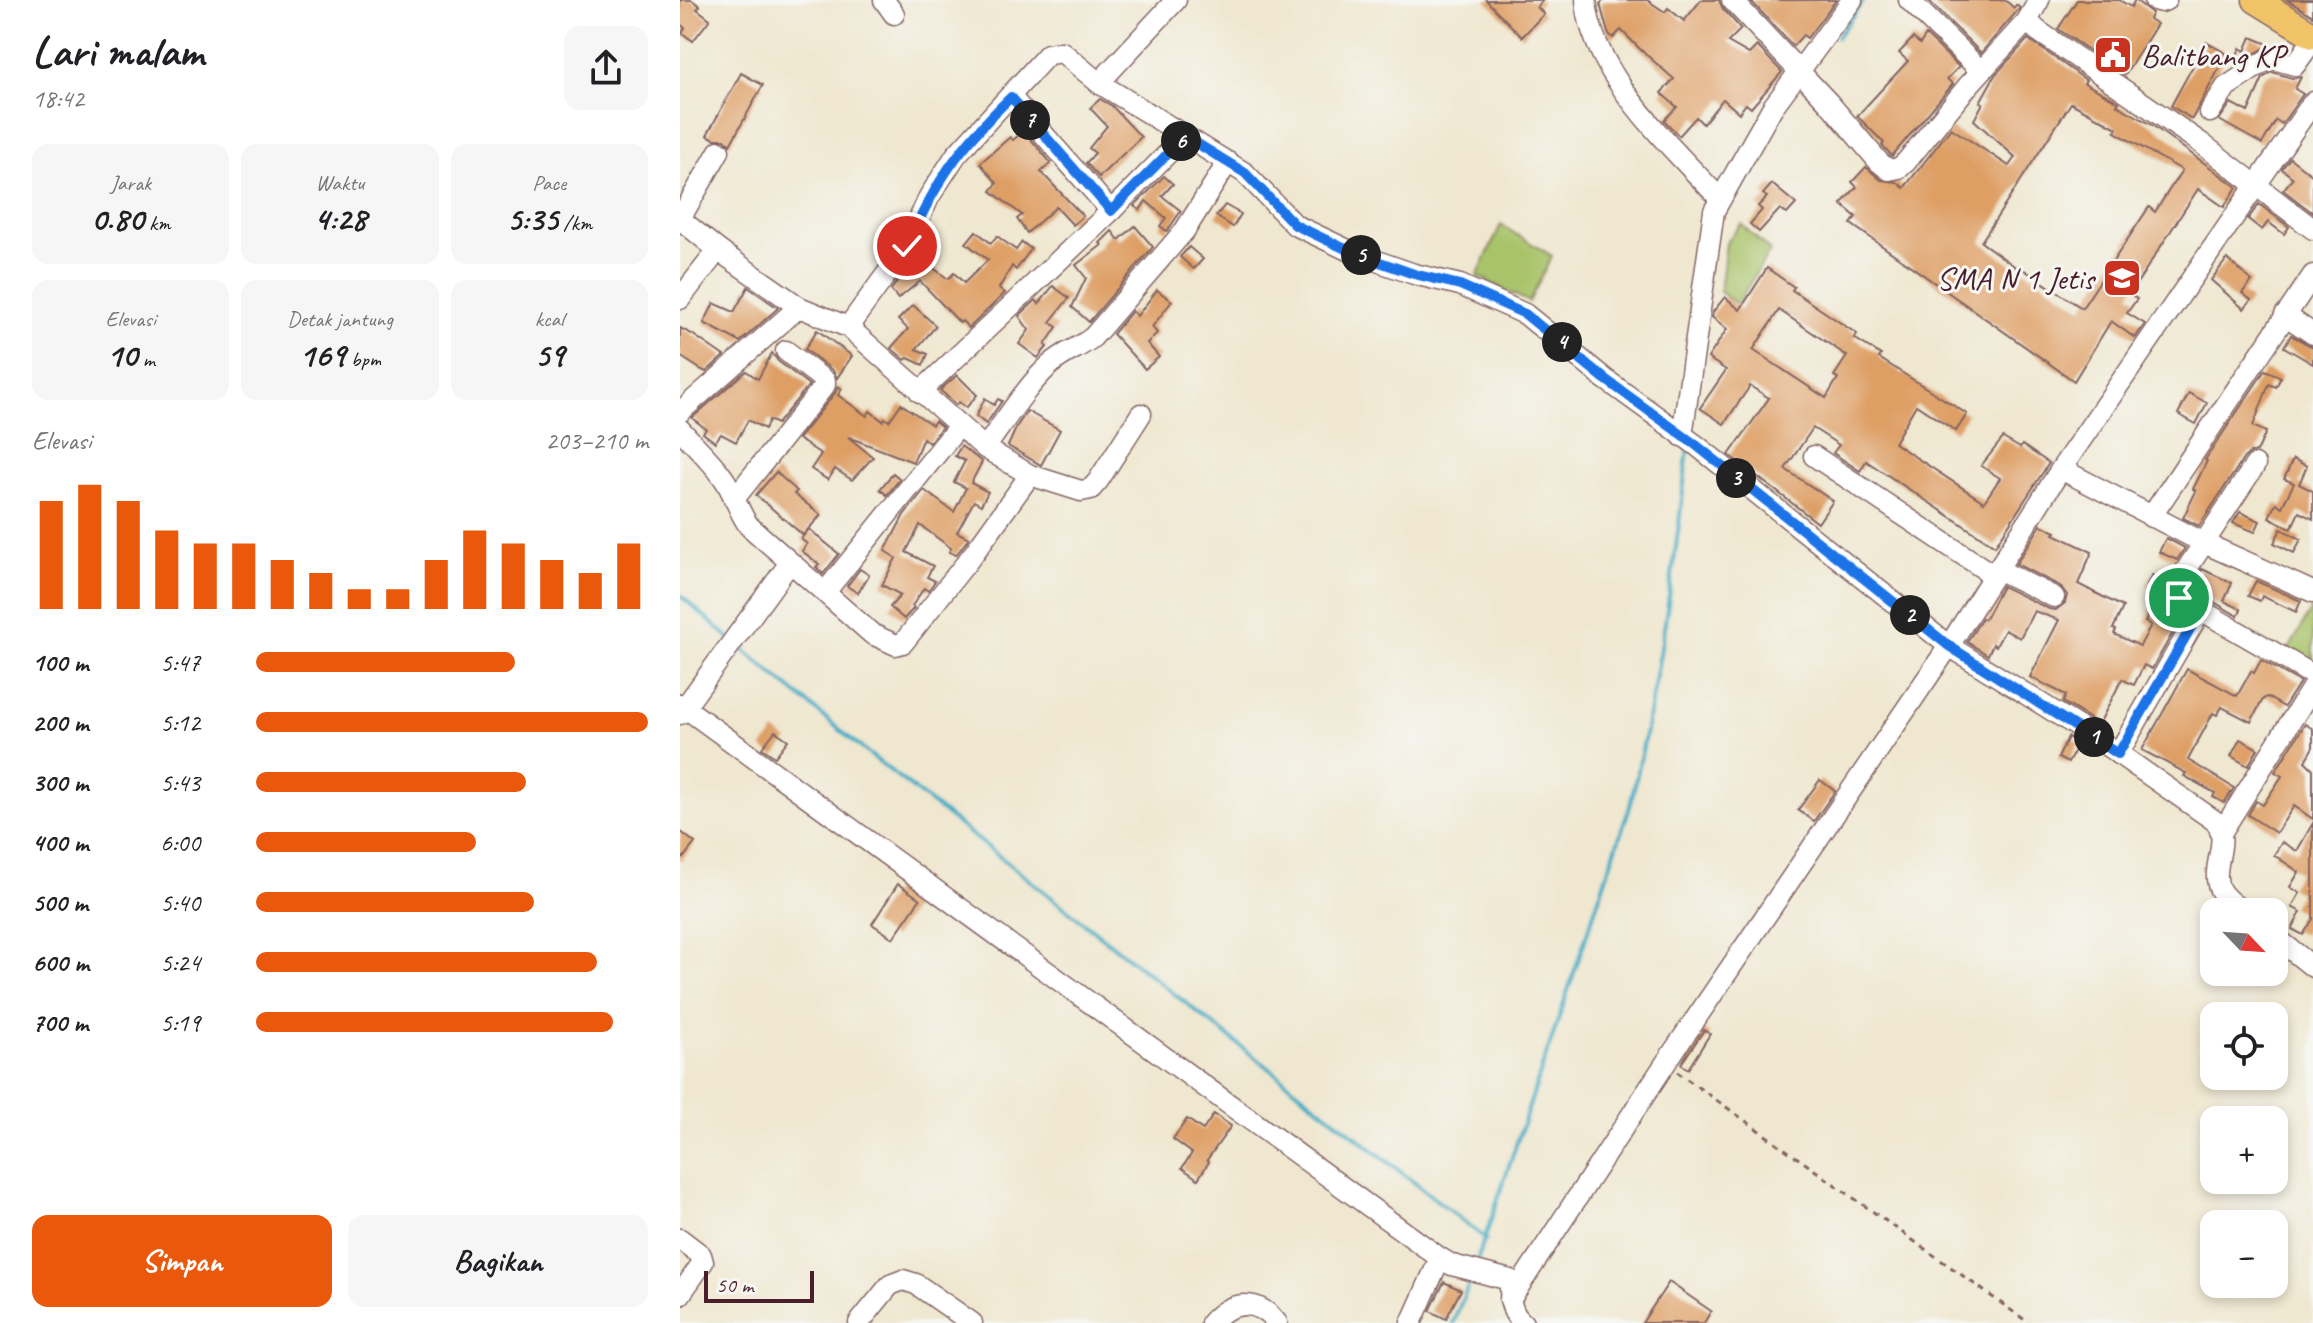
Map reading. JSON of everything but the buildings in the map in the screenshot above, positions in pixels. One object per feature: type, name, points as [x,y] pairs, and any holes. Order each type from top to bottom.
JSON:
[{"type":"main road","points":[[2256,0],[2313,38]]},
{"type":"street","points":[[1099,83],[1176,0]]},
{"type":"street","points":[[1586,0],[1587,13],[1601,49],[1633,106],[1719,198]]},
{"type":"street","points":[[1732,0],[1889,170],[1899,168],[1906,162],[2027,21],[2039,0]]},
{"type":"street","points":[[1688,440],[1709,241],[1719,198],[1772,108],[1804,78],[1852,0]]},
{"type":"street","points":[[1909,0],[1981,71]]},
{"type":"street","points":[[2154,0],[2166,0]]},
{"type":"street","points":[[2027,21],[2201,143],[2313,229]]},
{"type":"street","points":[[2210,112],[2226,87],[2270,58],[2295,65],[2313,38]]},
{"type":"street","points":[[848,327],[907,246],[929,197],[956,155],[1048,54],[1062,52],[1099,83],[1245,173],[1295,225],[1414,274],[1460,285],[1525,314],[1949,646],[2118,754],[2215,821],[2221,833]]},
{"type":"street","points":[[1011,97],[1111,211]]},
{"type":"street","points":[[1523,1323],[1516,1318],[1510,1290],[1949,646],[2061,469],[2313,102]]},
{"type":"street","points":[[920,392],[1111,211],[1185,136]]},
{"type":"street","points":[[719,151],[680,219],[799,307],[848,327],[985,448],[1030,475],[1081,491],[1091,489],[1141,414]]},
{"type":"street","points":[[985,448],[1048,367],[1064,353],[1080,348],[1093,337],[1185,230],[1228,162]]},
{"type":"street","points":[[680,299],[718,250]]},
{"type":"street","points":[[2151,517],[2313,275]]},
{"type":"street","points":[[680,412],[799,307]]},
{"type":"street","points":[[2285,315],[2313,334]]},
{"type":"street","points":[[734,499],[825,385],[825,381],[786,351]]},
{"type":"street","points":[[826,591],[959,426]]},
{"type":"street","points":[[680,429],[723,476],[739,513],[749,526],[872,634],[896,645],[903,643],[974,553],[1030,475]]},
{"type":"street","points":[[1814,456],[1995,572],[2054,597]]},
{"type":"street","points":[[2255,465],[2175,591],[2179,598],[2313,675]]},
{"type":"street","points":[[2061,469],[2204,543],[2313,591]]},
{"type":"street","points":[[789,564],[681,708],[1446,1262],[1510,1290]]},
{"type":"street","points":[[2118,754],[2201,610]]},
{"type":"street","points":[[2225,898],[2219,888],[2217,868],[2221,833],[2313,686]]},
{"type":"street","points":[[2288,946],[2311,962]]},
{"type":"street","points":[[680,1239],[701,1255],[703,1262],[680,1295]]},
{"type":"street","points":[[1411,1323],[1446,1262]]},
{"type":"street","points":[[859,1323],[890,1285],[903,1280],[916,1284],[972,1323]]},
{"type":"street","points":[[1211,1323],[1221,1311],[1237,1304],[1254,1305],[1270,1314],[1277,1323]]},
{"type":"path","points":[[1665,1064],[2029,1323]]},
{"type":"green space","points":[[1741,224],[1770,251],[1737,304],[1720,292],[1726,243]]},
{"type":"green space","points":[[1501,225],[1552,256],[1529,302],[1477,276]]},
{"type":"green space","points":[[2313,607],[2313,670],[2284,658]]},
{"type":"waterway","points":[[1837,37],[1864,0]]},
{"type":"waterway","points":[[1476,1264],[1630,806],[1664,628],[1688,447]]},
{"type":"waterway","points":[[680,595],[729,638]]},
{"type":"waterway","points":[[739,646],[864,750],[1486,1239]]},
{"type":"waterway","points":[[1453,1323],[1472,1276]]},
{"type":"place","name":"Balitbang KP","points":[[2113,55]]},
{"type":"place","name":"SMA N 1 Jetis","points":[[2122,278]]},
{"type":"route","points":[[907,246],[929,197],[956,155],[1011,97],[1111,211],[1185,136],[1245,173],[1295,225],[1329,243],[1414,274],[1460,285],[1525,314],[1949,646],[2118,754],[2201,610],[2179,598]]}]
